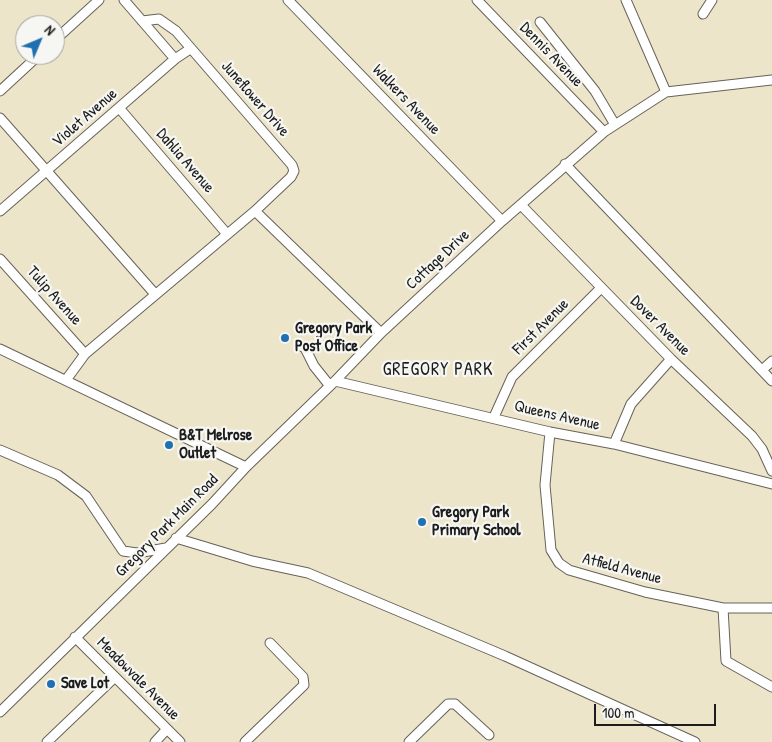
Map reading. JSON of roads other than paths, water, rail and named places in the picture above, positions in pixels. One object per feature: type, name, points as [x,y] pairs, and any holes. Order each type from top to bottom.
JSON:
[{"type":"street","points":[[65,31],[99,0]]},
{"type":"street","points":[[124,0],[175,59]]},
{"type":"street","name":"Walkers Avenue","points":[[288,0],[502,221]]},
{"type":"street","name":"Dennis Avenue","points":[[477,0],[604,132]]},
{"type":"street","points":[[626,0],[666,92],[772,80]]},
{"type":"street","points":[[704,14],[712,0]]},
{"type":"street","name":"Juneflower Drive","points":[[142,21],[159,19],[167,23],[292,165],[294,171],[291,178],[255,211]]},
{"type":"street","points":[[540,22],[595,92],[614,124]]},
{"type":"street","name":"Violet Avenue","points":[[0,211],[120,109],[175,59],[190,49]]},
{"type":"street","points":[[0,91],[28,65]]},
{"type":"street","name":"Cottage Drive","points":[[246,467],[333,383],[381,332],[565,164],[614,124],[666,92]]},
{"type":"street","name":"Dahlia Avenue","points":[[120,109],[228,234]]},
{"type":"street","points":[[0,118],[156,294]]},
{"type":"street","points":[[565,164],[772,381]]},
{"type":"street","name":"Dover Avenue","points":[[521,205],[671,360],[752,436],[762,449],[772,471]]},
{"type":"street","points":[[66,380],[85,354],[255,211],[381,332]]},
{"type":"street","name":"Tulip Avenue","points":[[0,259],[85,354]]},
{"type":"street","name":"First Avenue","points":[[494,417],[512,377],[601,288]]},
{"type":"street","points":[[301,346],[307,350],[314,366],[333,383]]},
{"type":"street","name":"Gregory Park Main Road","points":[[0,349],[246,467],[212,504],[0,712]]},
{"type":"street","points":[[614,444],[631,404],[671,360]]},
{"type":"street","points":[[762,370],[772,361]]},
{"type":"street","name":"Queens Avenue","points":[[333,383],[494,417],[550,432],[614,444],[772,484]]},
{"type":"street","name":"Atfield Avenue","points":[[550,432],[545,485],[551,550],[559,562],[569,570],[635,589],[723,608],[772,608]]},
{"type":"street","points":[[0,450],[58,475],[86,496],[123,551],[137,554],[166,548]]},
{"type":"street","points":[[176,538],[252,561],[308,573],[500,653],[695,742]]},
{"type":"street","points":[[723,608],[726,661],[730,665],[772,687]]},
{"type":"street","name":"Meadowvale Avenue","points":[[75,637],[180,742]]},
{"type":"street","points":[[245,742],[304,685],[304,678],[270,643]]},
{"type":"street","points":[[47,742],[115,677]]},
{"type":"street","points":[[409,742],[448,704],[456,704],[489,735]]},
{"type":"street","points":[[155,742],[167,730]]},
{"type":"place","name":"Gregory Park Post Office","points":[[285,338]]},
{"type":"place","name":"B&T Melrose Outlet","points":[[169,445]]},
{"type":"place","name":"Gregory Park Primary School","points":[[422,522]]},
{"type":"place","name":"Save Lot","points":[[51,684]]},
{"type":"district","name":"GREGORY PARK","points":[[438,370]]}]
